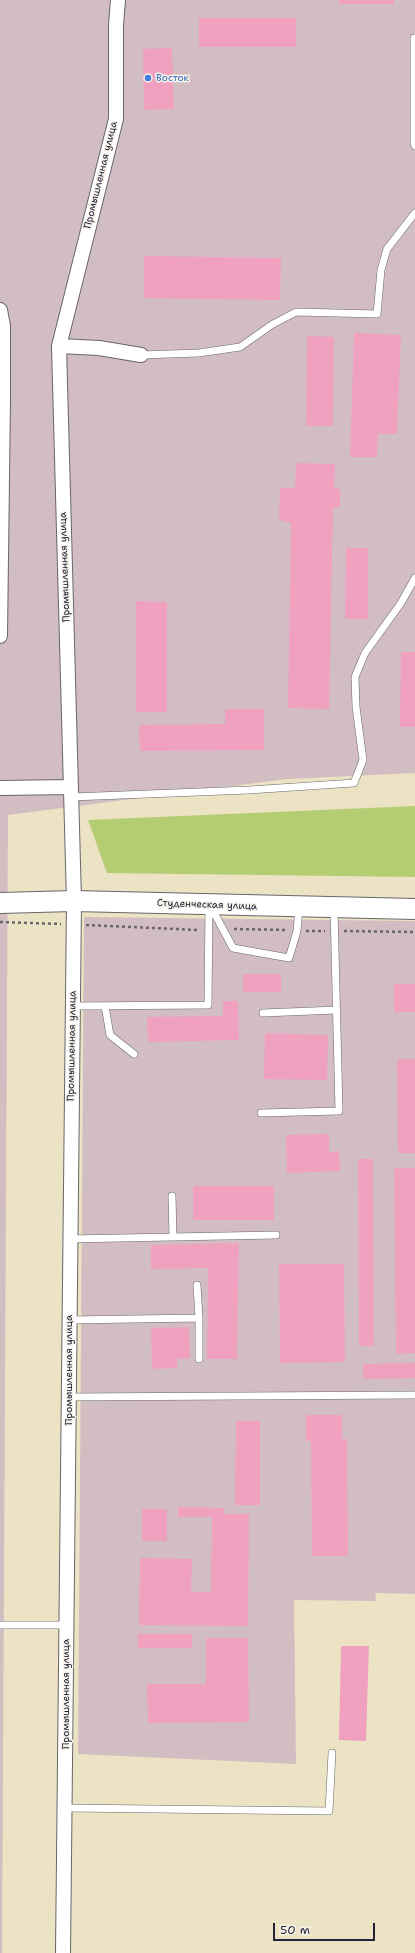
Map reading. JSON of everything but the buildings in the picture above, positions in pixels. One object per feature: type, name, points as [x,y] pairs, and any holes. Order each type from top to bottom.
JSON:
[{"type":"main road","name":"Студенческая улица","points":[[0,903],[74,902],[415,910]]},
{"type":"street","name":"Промышленная улица","points":[[63,1953],[66,1808],[69,1239],[74,902],[59,346],[116,119],[116,25],[118,0]]},
{"type":"street","points":[[0,310],[3,326],[0,636]]},
{"type":"street","points":[[59,346],[98,348],[141,355]]},
{"type":"street","points":[[0,788],[71,792]]},
{"type":"lane","points":[[414,38],[415,146]]},
{"type":"lane","points":[[141,355],[199,352],[240,347],[273,324],[296,312],[378,314],[381,270],[387,250],[415,213]]},
{"type":"lane","points":[[71,792],[249,790],[354,783],[363,760],[356,707],[355,677],[366,653],[401,603],[415,578]]},
{"type":"lane","points":[[210,905],[233,948],[289,958],[297,931],[299,908]]},
{"type":"lane","points":[[73,1006],[208,1005],[210,905]]},
{"type":"lane","points":[[262,1113],[339,1111],[334,908]]},
{"type":"lane","points":[[105,1006],[110,1035],[134,1054]]},
{"type":"lane","points":[[263,1013],[336,1010]]},
{"type":"lane","points":[[172,1196],[174,1237]]},
{"type":"lane","points":[[69,1239],[276,1235]]},
{"type":"lane","points":[[197,1285],[199,1359]]},
{"type":"lane","points":[[69,1320],[199,1318]]},
{"type":"lane","points":[[69,1397],[415,1395]]},
{"type":"lane","points":[[0,1625],[66,1625]]},
{"type":"lane","points":[[66,1808],[329,1811],[332,1753]]},
{"type":"shaded area","points":[[0,0],[415,0],[415,773],[287,779],[8,815],[2,1953],[0,1953]]},
{"type":"shaded area","points":[[84,917],[415,921],[415,1594],[375,1593],[376,1601],[294,1600],[296,1764],[78,1754]]},
{"type":"green space","points":[[415,806],[415,877],[107,873],[88,820]]},
{"type":"place","name":"Восток","points":[[148,78]]}]
